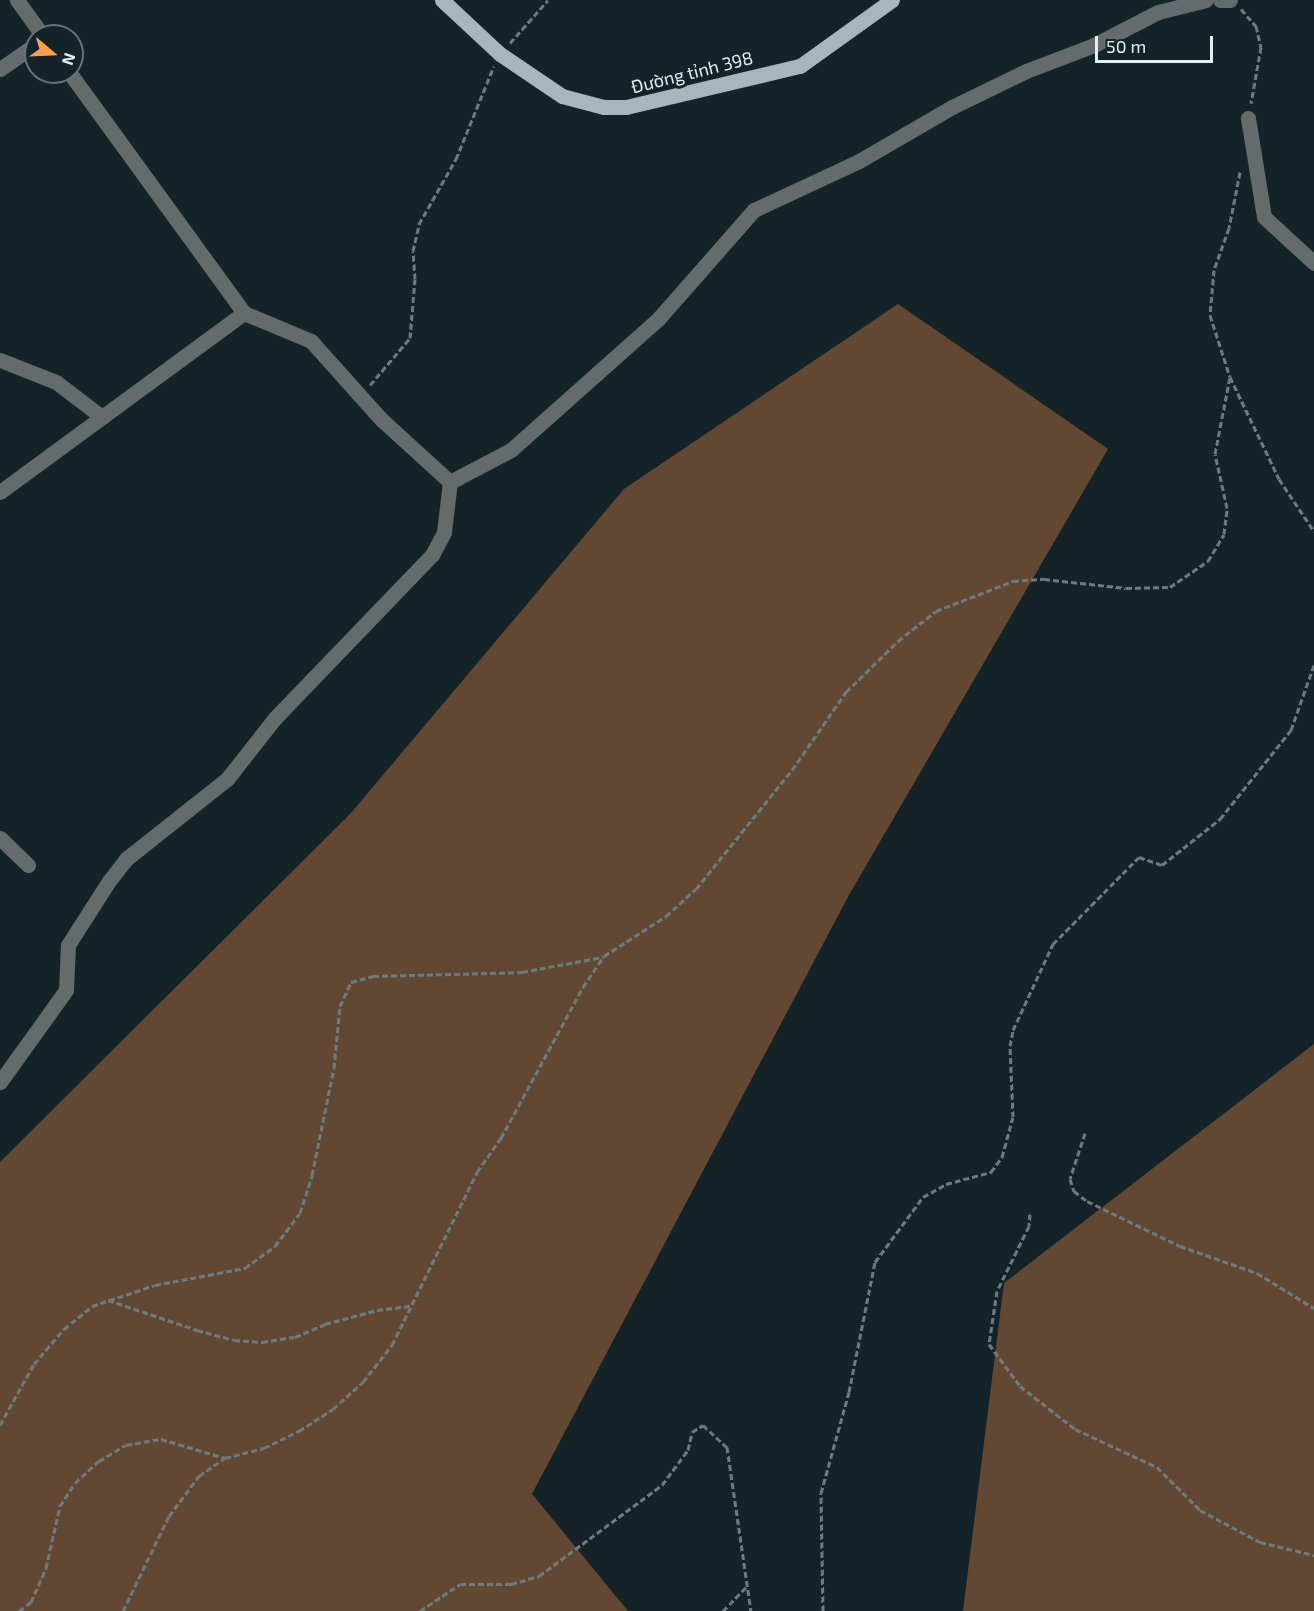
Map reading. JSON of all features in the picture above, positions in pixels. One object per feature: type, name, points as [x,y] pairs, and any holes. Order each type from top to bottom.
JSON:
[{"type":"main road","name":"Đường tỉnh 398","points":[[442,0],[500,54],[562,96],[604,107],[626,107],[800,66],[892,0]]},
{"type":"street","points":[[17,0],[34,24]]},
{"type":"street","points":[[450,482],[511,450],[659,318],[754,210],[859,161],[952,107],[1026,71],[1094,45],[1158,12],[1206,0]]},
{"type":"street","points":[[0,69],[24,52]]},
{"type":"street","points":[[78,84],[244,313],[311,341],[382,420],[450,482]]},
{"type":"street","points":[[1248,118],[1264,217],[1314,263]]},
{"type":"street","points":[[0,492],[244,313]]},
{"type":"street","points":[[0,360],[62,385],[102,417]]},
{"type":"street","points":[[0,1082],[66,990],[68,945],[109,881],[126,859],[227,779],[275,718],[432,555],[444,532],[450,482]]},
{"type":"street","points":[[0,838],[28,865]]},
{"type":"path","points":[[360,395],[410,338],[415,279],[413,251],[419,224],[456,159],[481,91],[500,54],[548,0]]},
{"type":"path","points":[[1226,0],[1244,10],[1256,26],[1261,47],[1248,118]]},
{"type":"path","points":[[1242,163],[1235,207],[1210,294],[1210,315],[1230,377],[1279,479],[1314,531]]},
{"type":"path","points":[[0,1425],[34,1364],[64,1329],[92,1306],[155,1286],[245,1268],[275,1246],[300,1213],[322,1135],[340,1006],[351,982],[383,975],[522,972],[604,956],[666,916],[696,889],[792,770],[846,692],[936,611],[1013,581],[1044,579],[1126,588],[1170,587],[1208,561],[1224,534],[1227,508],[1215,454],[1230,377]]},
{"type":"path","points":[[824,1611],[822,1485],[849,1392],[876,1262],[923,1197],[946,1184],[991,1172],[1002,1157],[1013,1117],[1010,1046],[1014,1030],[1053,944],[1139,857],[1162,865],[1220,819],[1291,730],[1314,666]]},
{"type":"path","points":[[123,1611],[169,1516],[199,1476],[225,1458],[264,1448],[333,1409],[363,1382],[393,1344],[477,1172],[501,1138],[583,987],[604,956]]},
{"type":"path","points":[[1085,1133],[1070,1179],[1074,1191],[1087,1201],[1180,1246],[1257,1273],[1314,1308]]},
{"type":"path","points":[[1030,1214],[1029,1226],[997,1291],[988,1344],[1020,1386],[1075,1429],[1157,1467],[1200,1510],[1260,1542],[1314,1555]]},
{"type":"path","points":[[107,1300],[206,1333],[262,1342],[295,1337],[325,1324],[377,1310],[412,1306]]},
{"type":"path","points":[[420,1611],[460,1584],[511,1584],[539,1576],[662,1485],[688,1450],[692,1432],[702,1425],[727,1447],[751,1611]]},
{"type":"path","points":[[19,1611],[31,1602],[46,1568],[60,1506],[75,1483],[99,1461],[126,1445],[161,1439],[225,1458]]},
{"type":"path","points":[[723,1611],[746,1587]]},
{"type":"shaded area","points":[[898,304],[1108,449],[849,895],[532,1494],[628,1611],[0,1611],[0,1162],[351,813],[624,489]]},
{"type":"shaded area","points":[[1314,1044],[1314,1611],[963,1611],[1004,1283]]}]
